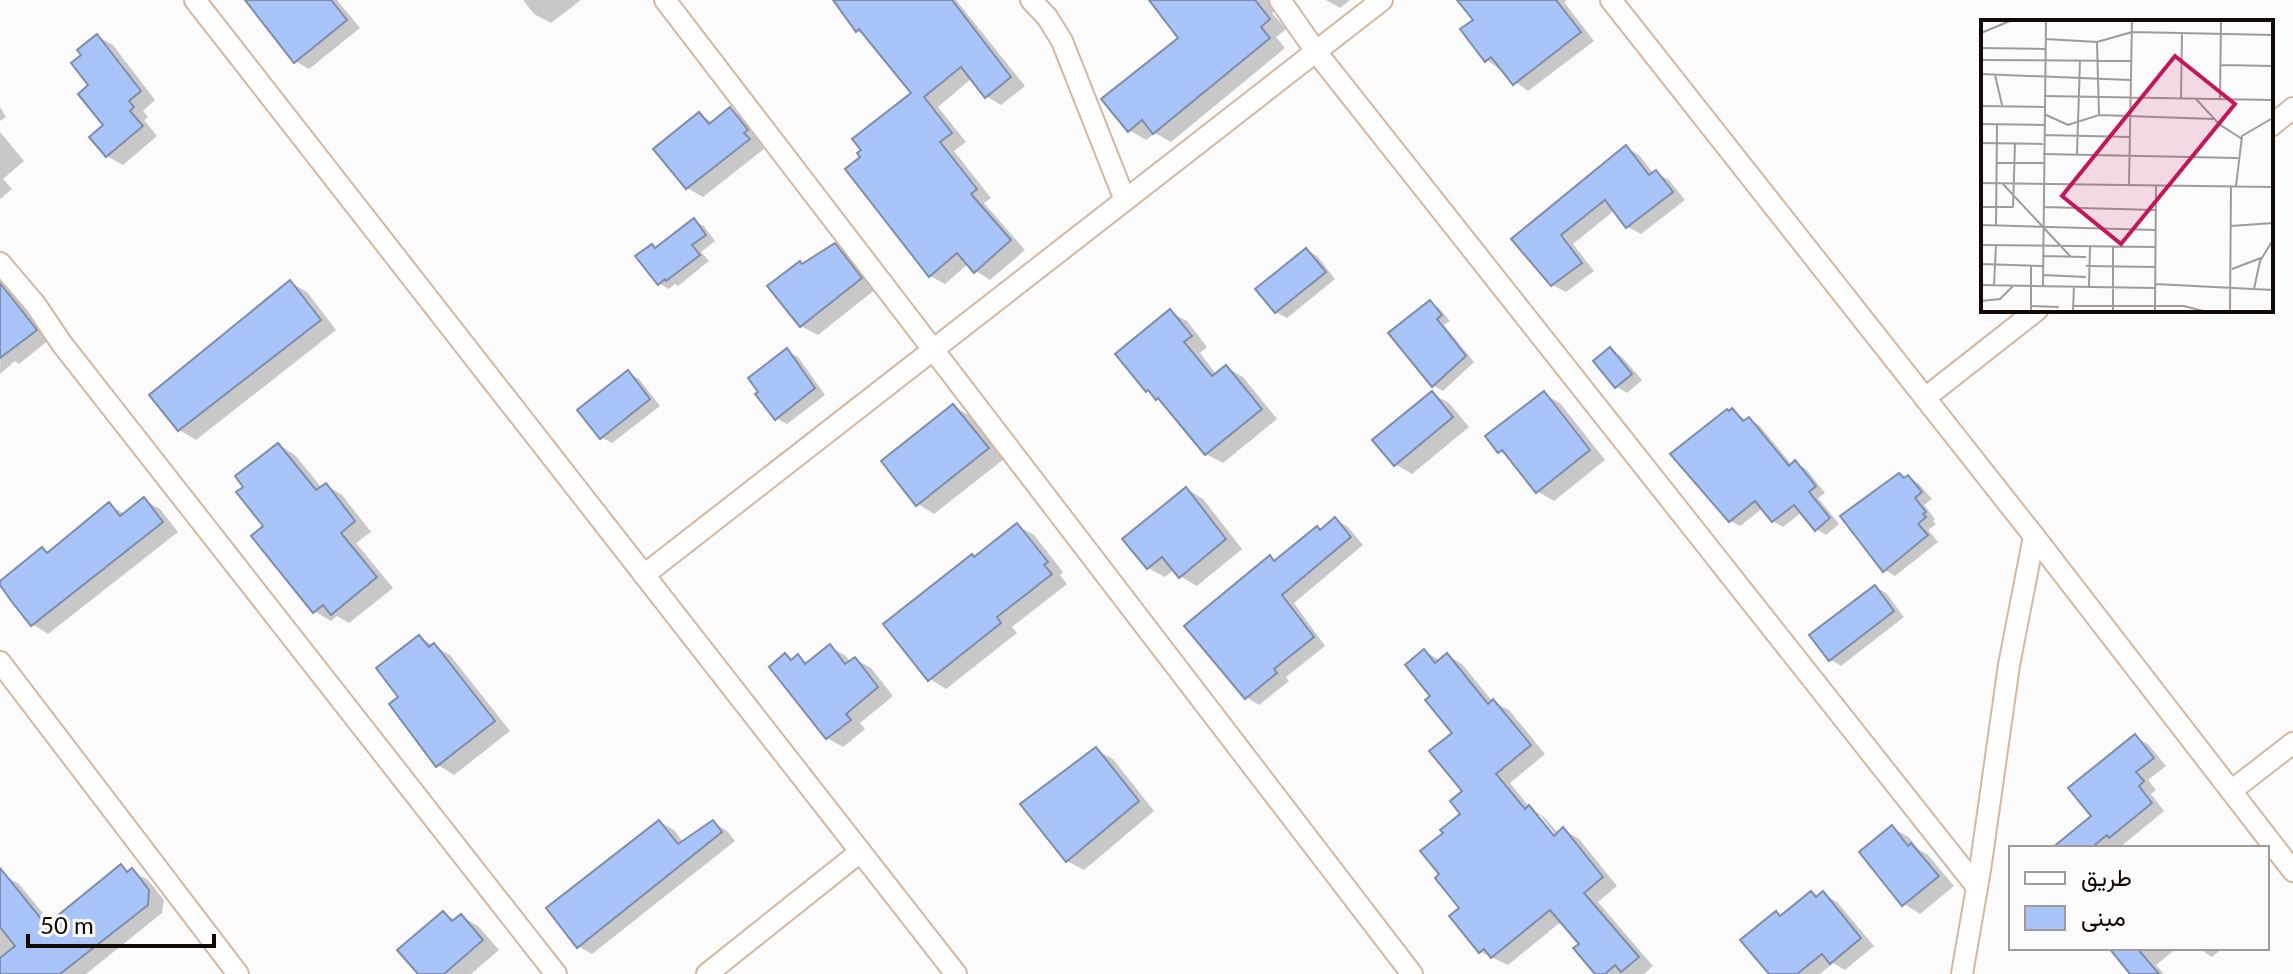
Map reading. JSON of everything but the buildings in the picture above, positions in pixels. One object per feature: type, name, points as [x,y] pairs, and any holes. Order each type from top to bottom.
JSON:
[{"type":"street","points":[[195,0],[956,974]]},
{"type":"street","points":[[665,0],[1412,974]]},
{"type":"street","points":[[1031,0],[1047,17],[1062,41],[1125,200]]},
{"type":"street","points":[[1280,0],[1317,53],[1977,887]]},
{"type":"street","points":[[644,575],[1382,0]]},
{"type":"street","points":[[1611,0],[2034,536],[2293,871]]},
{"type":"street","points":[[2273,124],[2293,108]]},
{"type":"street","points":[[0,263],[556,974]]},
{"type":"street","points":[[1925,398],[2034,312]]},
{"type":"street","points":[[1962,974],[2009,665],[2034,536]]},
{"type":"street","points":[[0,662],[238,974]]},
{"type":"street","points":[[2231,791],[2293,743]]},
{"type":"street","points":[[707,974],[860,852]]}]
